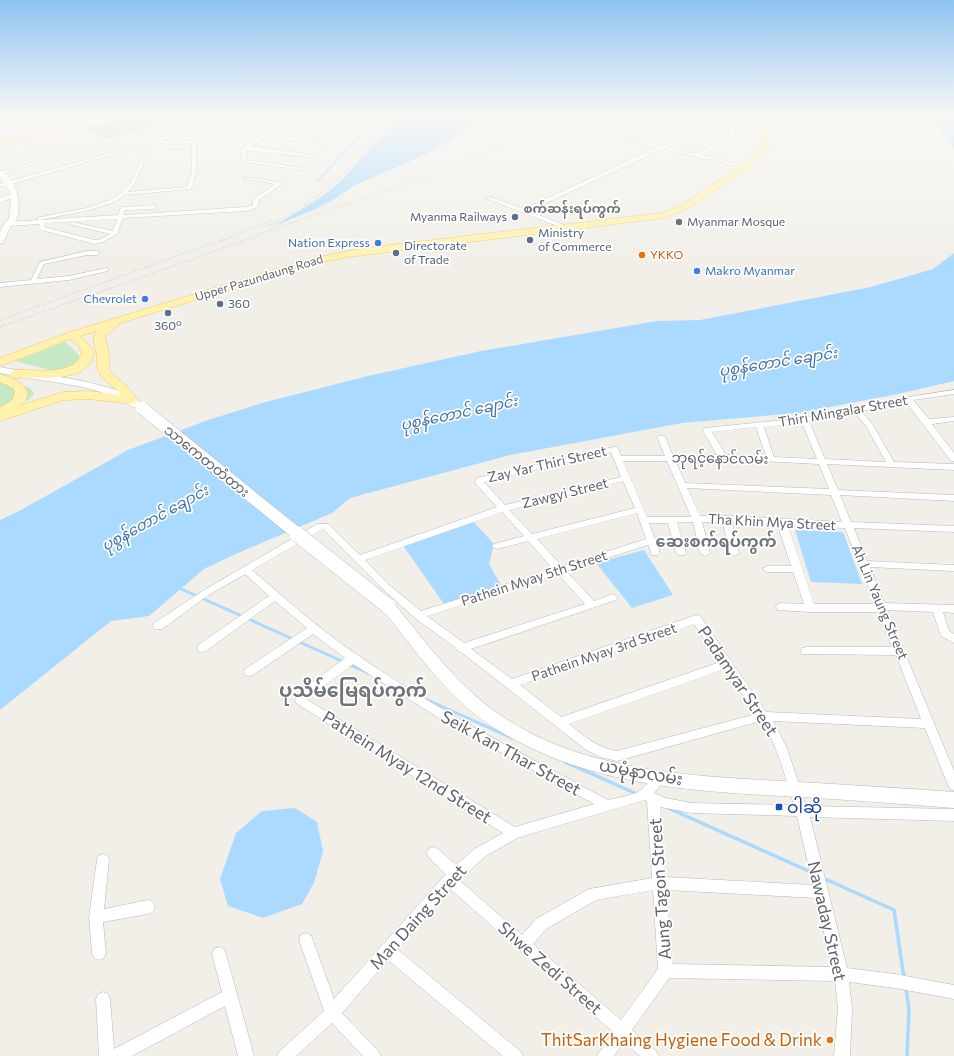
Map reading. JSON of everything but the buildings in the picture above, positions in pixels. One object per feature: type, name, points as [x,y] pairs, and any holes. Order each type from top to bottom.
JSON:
[{"type":"main road","name":"Upper Pazundaung Road","points":[[0,362],[82,331],[126,319],[306,263],[327,258],[398,247],[654,217],[670,213],[685,207],[744,167]]},
{"type":"main road","points":[[0,172],[4,184],[11,196],[0,241]]},
{"type":"main road","points":[[0,201],[11,196]]},
{"type":"main road","points":[[126,319],[101,332],[99,341],[103,354],[103,369],[105,373],[128,394],[132,400]]},
{"type":"main road","points":[[82,331],[99,341]]},
{"type":"main road","points":[[0,378],[15,379],[64,372],[82,366],[86,363],[88,353],[82,343],[71,335]]},
{"type":"main road","name":"သာကေတတံတား","points":[[0,370],[15,379],[98,388],[132,400],[388,606]]},
{"type":"main road","points":[[0,412],[20,401],[22,392],[15,379]]},
{"type":"main road","points":[[0,417],[63,396],[88,395],[132,400]]},
{"type":"main road","name":"ယမုံနာလမ်း","points":[[388,606],[468,699],[494,720],[534,743],[572,758],[617,763],[660,778],[954,800]]},
{"type":"street","points":[[0,172],[25,165]]},
{"type":"street","points":[[4,184],[71,165]]},
{"type":"street","points":[[4,224],[74,212],[110,202],[123,194],[131,186],[140,165]]},
{"type":"street","points":[[123,194],[189,188],[194,171],[194,165]]},
{"type":"street","points":[[275,165],[301,169]]},
{"type":"street","points":[[524,211],[622,165]]},
{"type":"street","points":[[737,165],[744,167]]},
{"type":"street","points":[[4,224],[63,222],[247,209],[256,206],[255,200],[281,183],[247,178]]},
{"type":"street","points":[[152,216],[157,192]]},
{"type":"street","points":[[488,198],[565,227]]},
{"type":"street","points":[[228,202],[228,210]]},
{"type":"street","points":[[43,223],[40,227],[43,229],[95,242],[101,241],[115,233],[124,209],[154,207]]},
{"type":"street","points":[[71,221],[74,212]]},
{"type":"street","points":[[99,214],[121,217]]},
{"type":"street","points":[[78,225],[121,217]]},
{"type":"street","points":[[541,218],[552,229]]},
{"type":"street","points":[[63,222],[115,233]]},
{"type":"street","points":[[33,282],[42,263],[87,253],[98,253]]},
{"type":"street","points":[[0,285],[69,278],[106,270]]},
{"type":"street","name":"Thiri Mingalar Street","points":[[723,458],[707,430],[805,420],[908,399],[954,392]]},
{"type":"street","points":[[908,399],[951,449],[954,459]]},
{"type":"street","points":[[856,410],[869,425],[890,464]]},
{"type":"street","points":[[927,422],[954,419]]},
{"type":"street","name":"Ah Lin Yaung Street","points":[[805,420],[954,785]]},
{"type":"street","points":[[759,424],[771,459]]},
{"type":"street","name":"Tha Khin Mya Street","points":[[661,437],[696,518],[705,553]]},
{"type":"street","name":"Zay Yar Thiri Street","points":[[504,508],[480,480],[614,449],[618,459]]},
{"type":"street","name":"ဘုရင့်နောင်လမ်း","points":[[618,459],[670,457],[771,459],[954,467]]},
{"type":"street","points":[[618,459],[644,520],[655,553]]},
{"type":"street","name":"Zawgyi Street","points":[[358,559],[504,508],[626,478]]},
{"type":"street","points":[[682,485],[954,498]]},
{"type":"street","points":[[504,508],[592,605]]},
{"type":"street","points":[[497,546],[639,510]]},
{"type":"street","name":"Tha Khin Mya Street","points":[[644,520],[696,518],[727,519],[782,523],[954,530]]},
{"type":"street","points":[[672,519],[681,553]]},
{"type":"street","points":[[727,519],[734,553]]},
{"type":"street","points":[[782,523],[810,608]]},
{"type":"street","points":[[158,626],[204,594],[322,526],[325,526],[386,587],[418,615],[511,684],[590,746],[617,763],[764,716],[929,724]]},
{"type":"street","name":"Pathein Myay 5th Street","points":[[418,615],[650,541]]},
{"type":"street","points":[[864,564],[954,568]]},
{"type":"street","points":[[767,569],[797,569]]},
{"type":"street","name":"Seik Kan Thar Street","points":[[246,570],[313,629],[353,658],[443,716],[606,805]]},
{"type":"street","points":[[202,648],[275,596]]},
{"type":"street","points":[[461,648],[613,598]]},
{"type":"street","points":[[781,607],[954,609]]},
{"type":"street","points":[[937,608],[945,633],[954,639]]},
{"type":"street","name":"Padamyar Street","points":[[696,619],[764,716],[781,748],[794,789]]},
{"type":"street","name":"Pathein Myay 3rd Street","points":[[511,684],[696,619]]},
{"type":"street","points":[[249,672],[313,629]]},
{"type":"street","points":[[806,651],[900,651]]},
{"type":"street","name":"Pathein Myay 12nd Street","points":[[353,658],[302,696],[300,700],[325,717],[514,833]]},
{"type":"street","points":[[560,722],[727,664]]},
{"type":"street","points":[[660,778],[649,797],[677,806],[692,808],[954,815]]},
{"type":"street","name":"Nawaday Street","points":[[794,789],[802,811],[841,974],[845,1008],[842,1056]]},
{"type":"street","name":"Man Daing Street","points":[[285,1056],[332,1013],[452,877],[481,852],[514,833],[606,805],[649,797]]},
{"type":"street","name":"Aung Tagon Street","points":[[604,1056],[665,971],[660,883],[649,797]]},
{"type":"street","name":"Shwe Zedi Street","points":[[433,853],[452,877],[523,945],[651,1056]]},
{"type":"street","points":[[99,953],[96,917],[103,860]]},
{"type":"street","points":[[523,945],[541,924],[594,894],[660,883],[822,892]]},
{"type":"street","points":[[96,917],[148,907]]},
{"type":"street","points":[[306,940],[332,1013],[373,1056]]},
{"type":"street","points":[[387,950],[514,1056]]},
{"type":"street","points":[[218,954],[228,996],[246,1056]]},
{"type":"street","points":[[665,971],[841,974],[895,981],[954,992]]},
{"type":"street","points":[[117,1056],[228,996]]},
{"type":"street","points":[[103,999],[107,1056]]},
{"type":"green space","points":[[65,342],[77,353],[80,358],[75,367],[54,371],[15,361]]},
{"type":"green space","points":[[0,372],[32,390],[34,393],[32,397],[19,404],[0,406]]},
{"type":"water","points":[[355,165],[400,165],[355,185],[316,209],[274,226],[323,196],[338,184]]},
{"type":"water","name":"ပုစွန်တောင် ချောင်း","points":[[954,253],[954,381],[898,394],[798,413],[682,423],[510,455],[350,498],[332,513],[204,569],[149,616],[111,621],[0,710],[0,520],[21,510],[128,450],[208,420],[262,403],[368,376],[481,351],[657,321],[700,320],[871,287],[933,269]]},
{"type":"water","points":[[473,521],[494,544],[489,564],[501,585],[444,604],[402,544]]},
{"type":"water","points":[[795,530],[843,532],[862,584],[811,582]]},
{"type":"water","points":[[644,550],[673,595],[632,608],[596,563]]},
{"type":"water","points":[[295,808],[317,822],[323,851],[314,883],[302,904],[263,918],[228,906],[220,879],[236,833],[262,811]]},
{"type":"waterway","points":[[317,181],[332,165]]},
{"type":"waterway","points":[[179,588],[293,639]]},
{"type":"waterway","points":[[297,641],[344,662]]},
{"type":"waterway","points":[[348,664],[368,673]]},
{"type":"waterway","points":[[423,698],[512,738]]},
{"type":"waterway","points":[[565,762],[637,794]]},
{"type":"waterway","points":[[668,808],[813,873]]},
{"type":"waterway","points":[[823,878],[894,910],[904,978]]},
{"type":"waterway","points":[[906,988],[909,1010],[907,1056]]},
{"type":"railway","points":[[268,226],[302,207],[317,196],[332,184],[351,165]]},
{"type":"railway","points":[[0,327],[188,261],[276,228],[428,176],[454,165]]},
{"type":"railway","points":[[220,242],[272,220]]},
{"type":"railway","points":[[0,320],[224,239]]},
{"type":"place","name":"Myanma Railways","points":[[515,217]]},
{"type":"place","name":"Myanmar Mosque","points":[[679,222]]},
{"type":"place","name":"Ministry of Commerce","points":[[530,240]]},
{"type":"place","name":"Nation Express","points":[[378,243]]},
{"type":"place","name":"Directorate of Trade","points":[[396,253]]},
{"type":"place","name":"YKKO","points":[[642,255]]},
{"type":"place","name":"Makro Myanmar","points":[[697,271]]},
{"type":"place","name":"Chevrolet","points":[[145,299]]},
{"type":"place","name":"360","points":[[220,304]]},
{"type":"place","name":"360°","points":[[168,313]]},
{"type":"place","name":"ဝါဆို","points":[[779,807]]},
{"type":"place","name":"ThitSarKhaing Hygiene Food & Drink","points":[[830,1040]]},
{"type":"district","name":"စက်ဆန်းရပ်ကွက်","points":[[572,208]]},
{"type":"district","name":"ဆေးစက်ရပ်ကွက်","points":[[716,541]]},
{"type":"district","name":"ပုသိမ်မြေရပ်ကွက်","points":[[353,690]]}]
